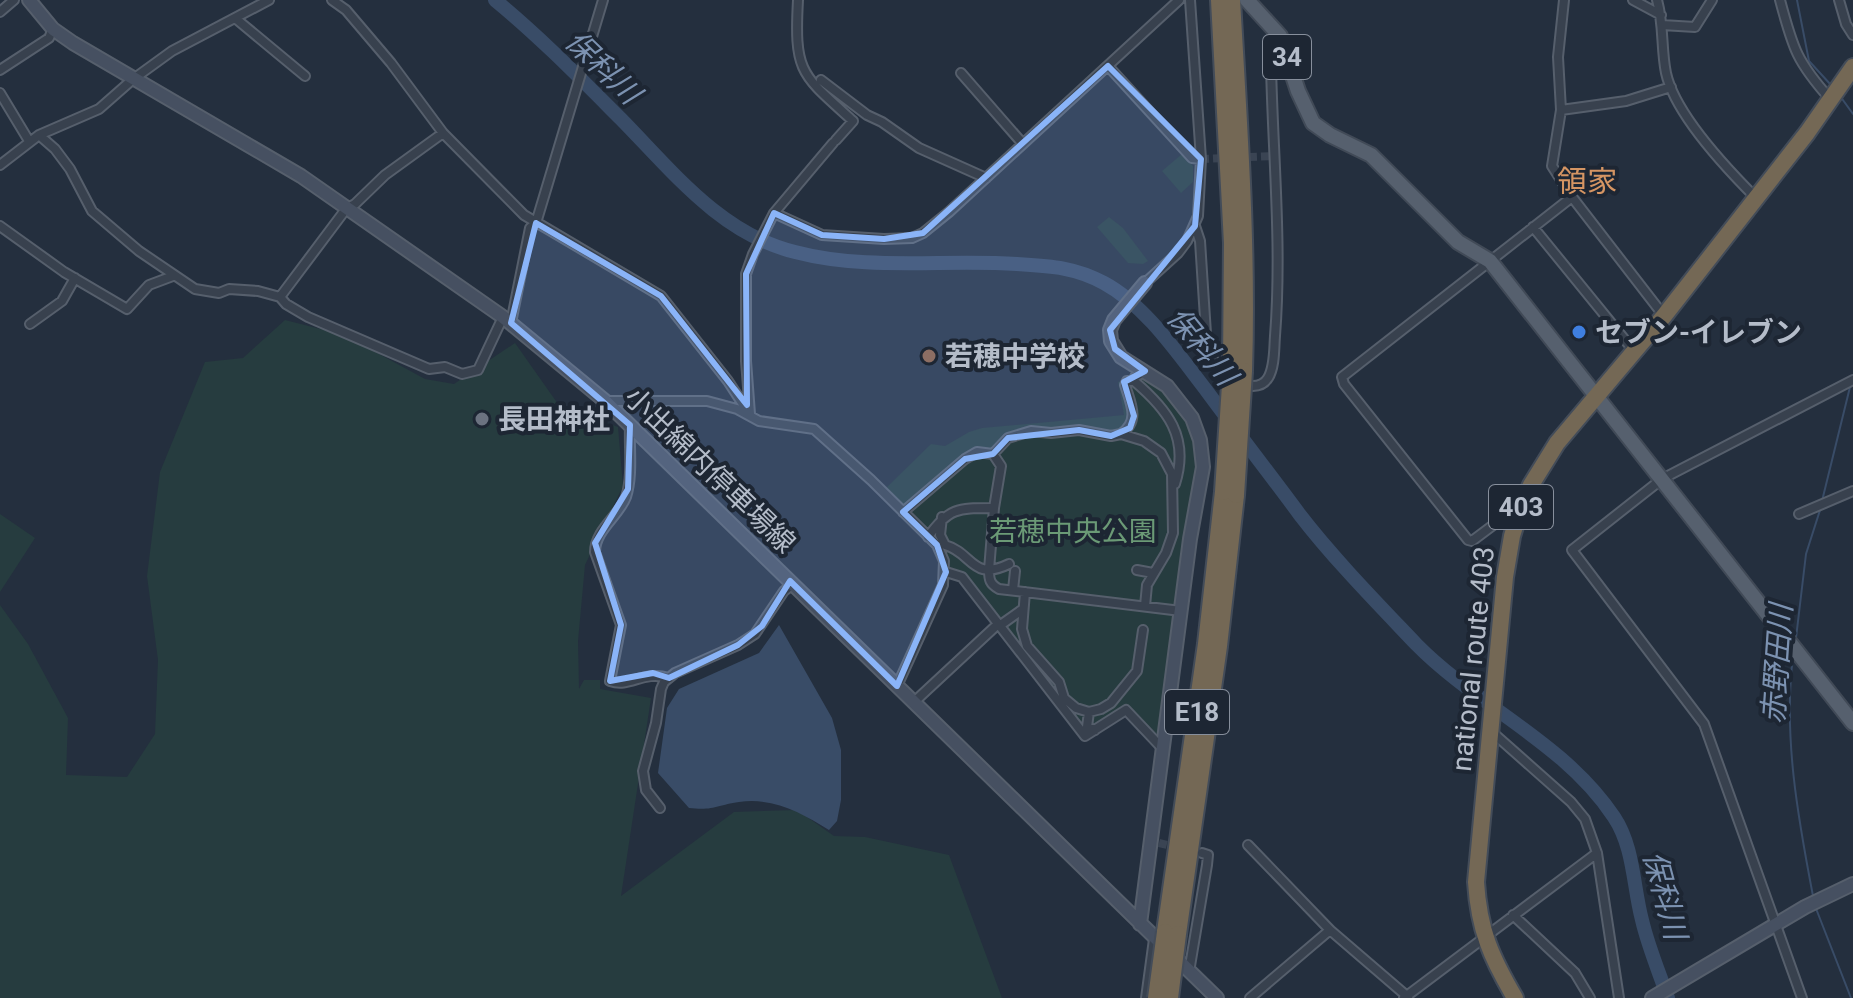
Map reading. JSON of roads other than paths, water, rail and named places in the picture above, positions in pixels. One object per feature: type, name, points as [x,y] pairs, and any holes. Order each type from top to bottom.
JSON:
[{"type":"highway","name":"E18","points":[[1156,998],[1219,646],[1246,285],[1244,194],[1226,5]]},
{"type":"highway","name":"national route 403","points":[[1484,937],[1478,914],[1476,882],[1505,577],[1520,510],[1531,485],[1557,443],[1664,316],[1844,84]]},
{"type":"highway","name":"E18","points":[[1166,935],[1170,998]]},
{"type":"highway","name":"403","points":[[1484,937],[1515,998]]},
{"type":"main road","name":"小出綿内停車場線","points":[[29,0],[53,29],[132,80],[236,136],[301,176],[507,320],[605,401],[1140,924],[1166,935],[1189,972],[1217,998]]},
{"type":"main road","name":"34","points":[[1247,0],[1280,36],[1298,91],[1313,123],[1371,155],[1458,242],[1490,261],[1853,723]]},
{"type":"main road","points":[[1140,924],[1155,842],[1161,747],[1203,455],[1192,418],[1167,386],[1121,357],[1115,349],[1110,330],[1114,320],[1145,283]]},
{"type":"main road","points":[[1652,998],[1805,907],[1853,884]]},
{"type":"street","points":[[0,12],[14,0]]},
{"type":"street","points":[[0,165],[39,135],[99,109],[172,51],[269,0]]},
{"type":"street","points":[[332,0],[346,10],[391,63],[443,133],[524,215],[661,296],[728,381],[750,415]]},
{"type":"street","points":[[39,135],[70,169],[92,211],[173,276],[195,289],[219,293],[229,289],[258,291],[280,297],[308,317],[391,354],[429,369],[445,367],[462,374],[478,370],[507,320],[530,228],[536,223],[603,0]]},
{"type":"street","points":[[750,415],[745,301],[746,274],[753,254],[774,213],[853,121],[807,78],[797,45],[798,0]]},
{"type":"street","points":[[774,213],[822,235],[872,239],[912,238],[923,233],[1179,0]]},
{"type":"street","points":[[1190,0],[1201,159],[1195,226],[1200,241],[1207,349],[1225,375],[1238,383],[1258,386],[1270,375],[1279,285],[1271,66]]},
{"type":"street","points":[[1564,0],[1558,57],[1561,110],[1552,166],[1572,197],[1664,316]]},
{"type":"street","points":[[1633,0],[1661,15]]},
{"type":"street","points":[[1657,0],[1666,72],[1671,87],[1713,152],[1756,198]]},
{"type":"street","points":[[1662,25],[1695,27],[1712,0]]},
{"type":"street","points":[[1780,0],[1792,47],[1806,71],[1844,84]]},
{"type":"street","points":[[1839,0],[1846,24],[1853,35]]},
{"type":"street","points":[[235,18],[305,76]]},
{"type":"street","points":[[0,70],[49,38],[53,29]]},
{"type":"street","points":[[1108,66],[1192,158],[1201,159]]},
{"type":"street","points":[[961,73],[1023,144]]},
{"type":"street","points":[[821,80],[867,115],[919,148],[986,178]]},
{"type":"street","points":[[1561,110],[1626,101],[1671,87]]},
{"type":"street","points":[[0,93],[29,141]]},
{"type":"street","points":[[280,297],[346,209],[385,175],[443,133]]},
{"type":"street","points":[[1520,510],[1512,511],[1472,541],[1468,540],[1344,384],[1342,377],[1572,197]]},
{"type":"street","points":[[0,226],[75,278],[127,309],[149,285],[173,276]]},
{"type":"street","points":[[1145,283],[1178,253],[1195,226]]},
{"type":"street","points":[[1533,227],[1634,351]]},
{"type":"street","points":[[30,324],[62,301],[75,278]]},
{"type":"street","points":[[993,454],[1008,438],[1031,431],[1051,433],[1079,430],[1111,436],[1121,434],[1130,428],[1134,416],[1130,383],[1145,371]]},
{"type":"street","points":[[1802,998],[1704,724],[1572,550],[1662,479],[1853,380]]},
{"type":"street","points":[[1114,384],[1130,383],[1168,414],[1178,440],[1178,474],[1174,488]]},
{"type":"street","points":[[605,401],[707,401],[759,421],[814,429],[857,466],[937,545],[944,561],[946,572],[937,600],[897,686]]},
{"type":"street","points":[[630,425],[625,500],[595,543],[595,552],[621,625],[610,681],[619,684],[653,673],[669,678]]},
{"type":"street","points":[[1121,434],[1144,441],[1161,453],[1172,474],[1174,488],[1173,533],[1166,553],[1147,585],[1145,606]]},
{"type":"street","points":[[903,512],[965,459],[977,452],[993,454],[1001,466],[989,570],[989,580],[993,585],[1025,592],[1181,611]]},
{"type":"street","points":[[1799,514],[1853,491]]},
{"type":"street","points":[[928,537],[942,517],[956,509],[994,508]]},
{"type":"street","points":[[942,517],[940,535],[945,545],[971,565],[989,570],[1012,567],[1013,590]]},
{"type":"street","points":[[1137,570],[1153,573]]},
{"type":"street","points":[[946,572],[962,577],[1087,728]]},
{"type":"street","points":[[660,808],[646,790],[643,771],[656,723],[661,689],[669,678],[755,634],[784,591],[793,584]]},
{"type":"street","points":[[1025,592],[1022,629],[1027,646],[1059,682],[1064,698],[1076,708],[1089,712],[1111,703],[1137,671],[1143,630]]},
{"type":"street","points":[[914,702],[1000,624],[1023,609]]},
{"type":"street","points":[[1087,728],[1126,710],[1161,747]]},
{"type":"street","points":[[1087,728],[1089,712]]},
{"type":"street","points":[[1492,730],[1571,802],[1585,819],[1597,853],[1619,998]]},
{"type":"street","points":[[1248,845],[1330,930],[1406,997],[1597,853]]},
{"type":"street","points":[[1189,972],[1207,865],[1208,855],[1202,853]]},
{"type":"street","points":[[1513,915],[1575,973],[1590,998]]},
{"type":"street","points":[[1250,998],[1330,930]]},
{"type":"street","points":[[1146,998],[1166,935]]},
{"type":"water","points":[[779,625],[832,718],[841,750],[841,800],[837,821],[829,830],[798,812],[764,802],[689,808],[658,773],[667,708],[679,689],[759,653]]},
{"type":"waterway","name":"保科川","points":[[495,0],[560,58],[700,199],[744,231],[768,243],[822,258],[850,261],[989,263],[1062,268],[1083,274],[1119,292],[1147,317],[1172,346],[1313,531],[1416,644],[1466,687],[1546,746],[1594,791],[1614,817],[1626,841],[1644,930],[1668,998]]},
{"type":"waterway","name":"赤野田川","points":[[1797,0],[1809,61],[1831,85]]},
{"type":"waterway","name":"赤野田川","points":[[1840,96],[1853,114]]},
{"type":"waterway","name":"赤野田川","points":[[1822,501],[1850,387]]},
{"type":"waterway","name":"赤野田川","points":[[1796,638],[1806,554],[1821,507]]},
{"type":"waterway","name":"赤野田川","points":[[1793,656],[1791,746],[1797,807],[1813,896]]},
{"type":"waterway","name":"赤野田川","points":[[1815,906],[1851,998]]},
{"type":"tunnel","points":[[1201,159],[1273,156]]},
{"type":"tunnel","points":[[1159,843],[1202,853]]},
{"type":"place","name":"セブン-イレブン","points":[[1579,332]]},
{"type":"place","name":"若穂中学校","points":[[929,356]]},
{"type":"place","name":"長田神社","points":[[482,419]]},
{"type":"district","name":"領家","points":[[1587,181]]},
{"type":"park label","name":"若穂中央公園","points":[[1073,531]]}]
